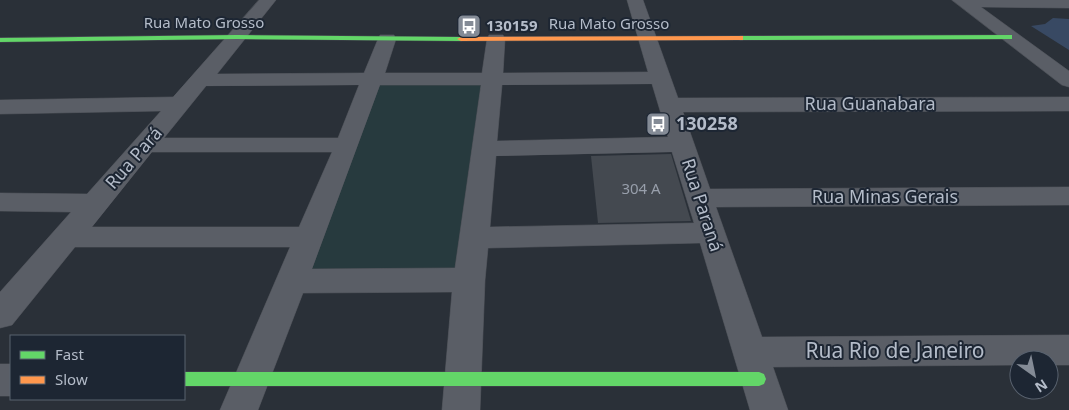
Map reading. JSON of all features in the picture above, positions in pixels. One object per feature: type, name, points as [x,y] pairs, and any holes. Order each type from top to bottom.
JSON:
[{"type":"street","name":"Rua Pará","points":[[0,315],[94,203],[202,80],[268,0]]},
{"type":"street","name":"Rua Paraná","points":[[635,0],[769,410]]},
{"type":"street","points":[[962,1],[1069,3]]},
{"type":"street","points":[[962,1],[1069,81]]},
{"type":"street","name":"Rua Mato Grosso","points":[[0,40],[237,37],[387,39],[1009,37]]},
{"type":"street","points":[[239,410],[308,237],[347,146],[387,39]]},
{"type":"street","points":[[461,410],[469,280],[496,39]]},
{"type":"street","points":[[202,80],[371,78],[490,81],[662,78]]},
{"type":"street","points":[[0,107],[181,104]]},
{"type":"street","name":"Rua Guanabara","points":[[670,105],[1069,104]]},
{"type":"street","points":[[483,149],[682,144]]},
{"type":"street","points":[[146,145],[347,146]]},
{"type":"street","name":"Rua Minas Gerais","points":[[701,198],[1069,196]]},
{"type":"street","points":[[0,202],[94,203]]},
{"type":"street","points":[[475,238],[711,233]]},
{"type":"street","points":[[66,237],[308,237]]},
{"type":"street","points":[[292,281],[469,280]]},
{"type":"street","name":"Rua Rio de Janeiro","points":[[755,366],[1069,350]]},
{"type":"street","points":[[185,379],[464,380],[755,366]]},
{"type":"green space","points":[[370,84],[483,85],[461,272],[291,278]]},
{"type":"water","points":[[1053,18],[1069,19],[1069,50],[1031,26],[1045,24]]},
{"type":"building","points":[[671,154],[691,221],[598,223],[591,156]]},
{"type":"traffic: fast","points":[[0,40],[237,37],[461,39]]},
{"type":"traffic: fast","points":[[740,38],[1009,37]]},
{"type":"traffic: fast","points":[[185,379],[759,379]]},
{"type":"traffic: slow","points":[[461,39],[740,38]]},
{"type":"place","name":"130159","points":[[469,26]]},
{"type":"place","name":"130258","points":[[658,124]]}]
